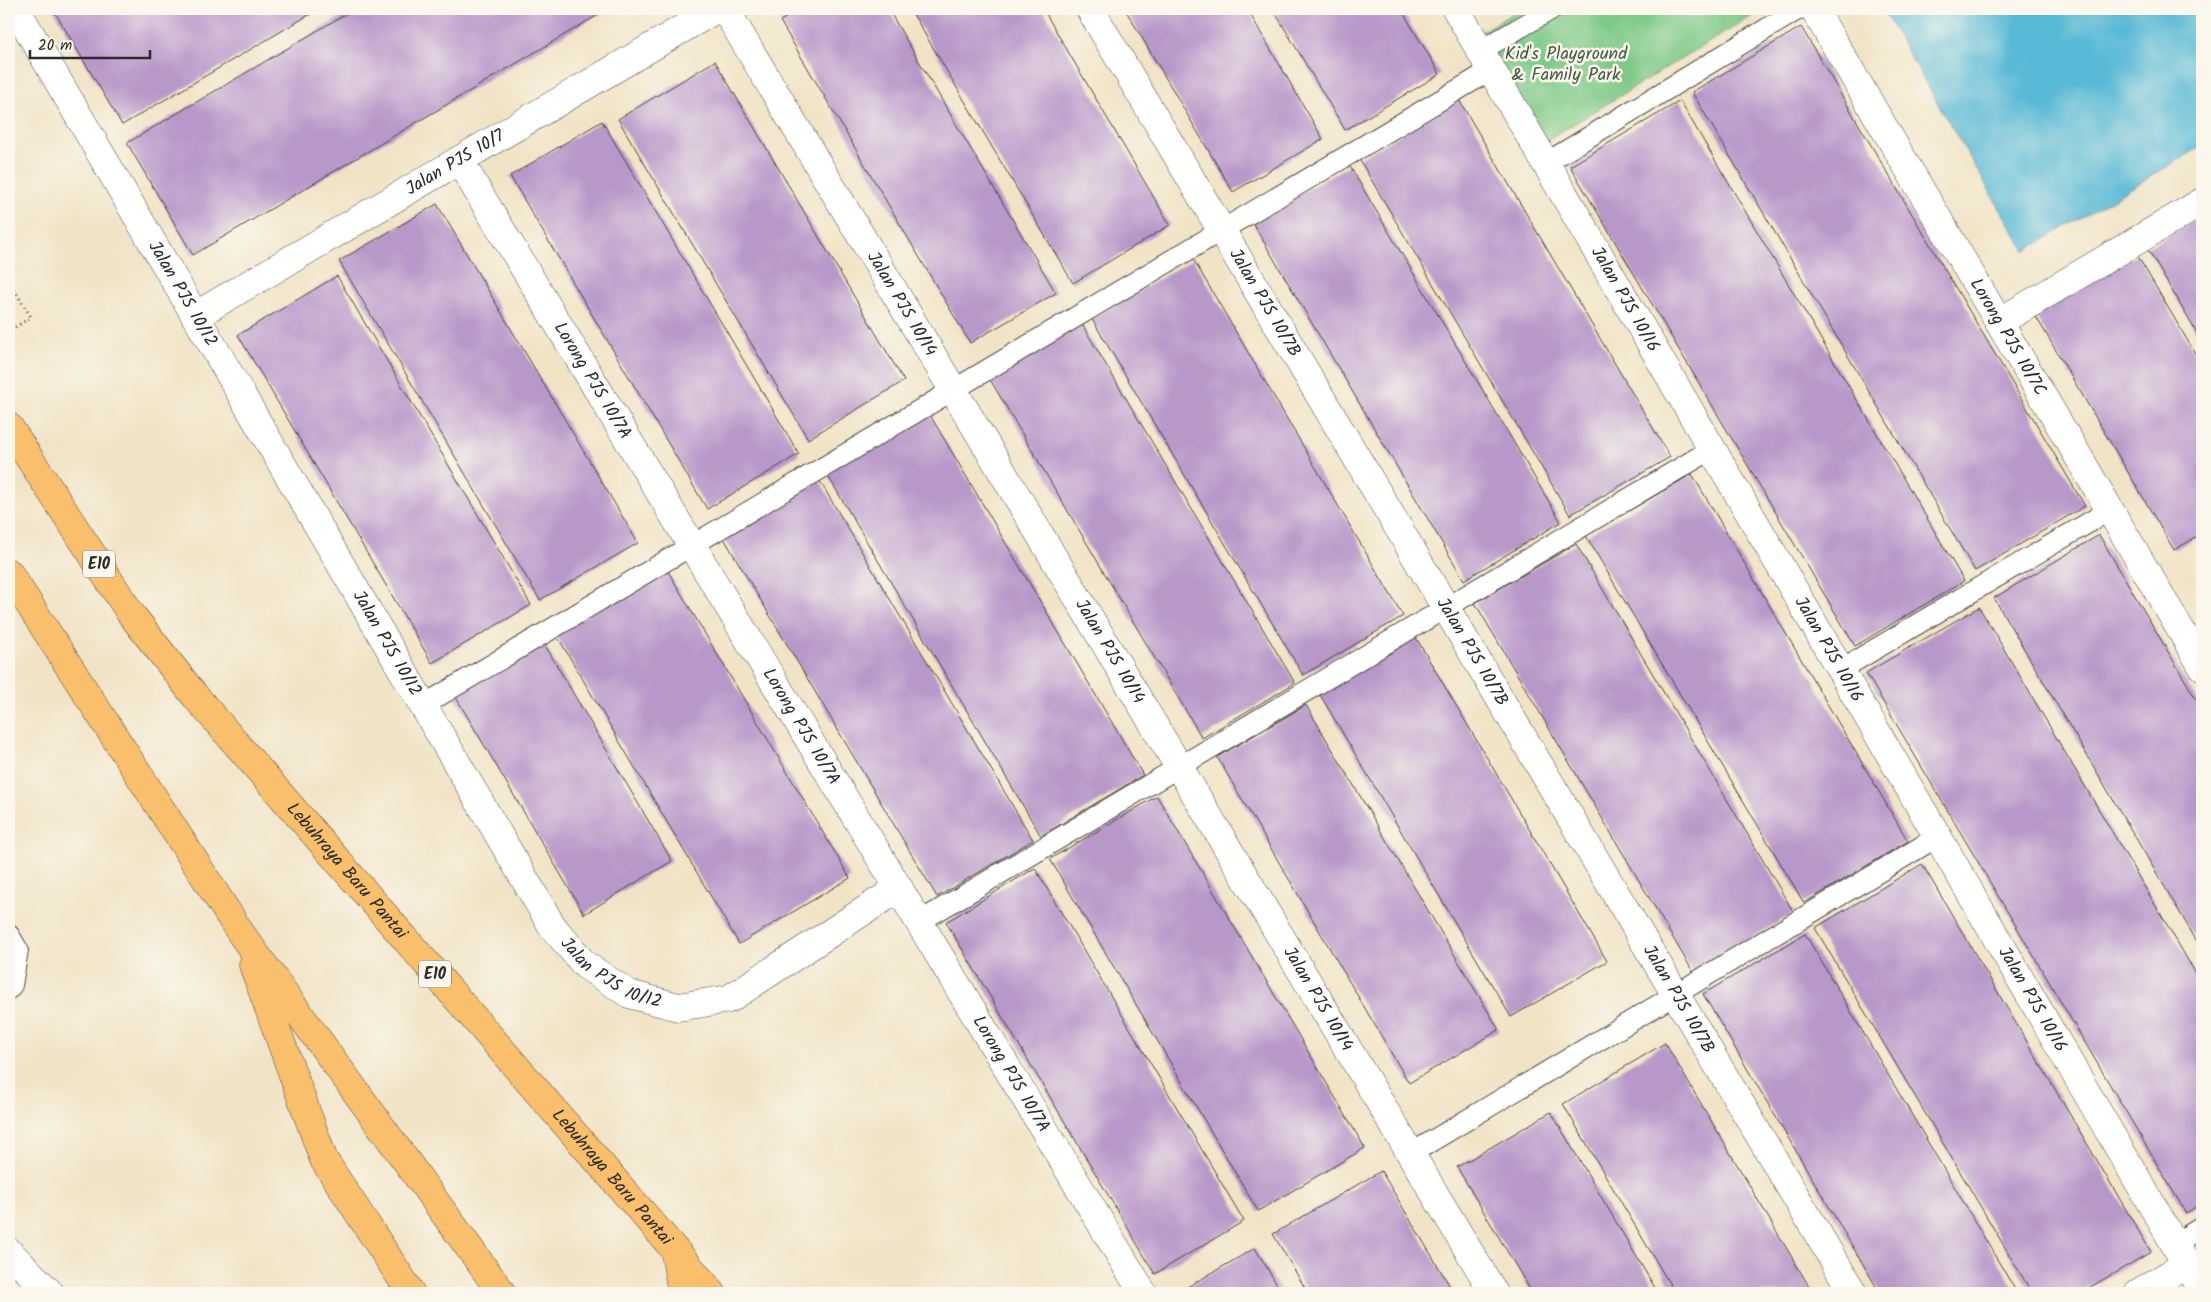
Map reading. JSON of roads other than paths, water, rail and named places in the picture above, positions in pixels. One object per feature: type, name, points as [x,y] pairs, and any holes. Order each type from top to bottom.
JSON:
[{"type":"highway","name":"Lebuhraya Baru Pantai","points":[[9,427],[131,614],[194,696],[712,1293]]},
{"type":"highway","points":[[9,573],[242,935],[502,1293]]},
{"type":"highway","points":[[242,935],[324,1160],[411,1293]]},
{"type":"highway","points":[[676,1252],[682,1293]]},
{"type":"street","name":"Jalan PJS 10/12","points":[[16,9],[552,926],[585,965],[630,994],[678,1008],[729,999],[899,888]]},
{"type":"street","name":"Jalan PJS 10/7","points":[[195,316],[716,9]]},
{"type":"street","name":"Jalan PJS 10/14","points":[[725,9],[1412,1153],[1494,1293]]},
{"type":"street","name":"Jalan PJS 10/7B","points":[[1090,9],[1853,1293]]},
{"type":"street","name":"Jalan PJS 10/16","points":[[1456,9],[2202,1291]]},
{"type":"street","name":"Lorong PJS 10/7C","points":[[1814,9],[2202,666]]},
{"type":"street","name":"Lorong PJS 10/7A","points":[[459,160],[1143,1293]]},
{"type":"street","points":[[1999,322],[2202,202]]},
{"type":"street","points":[[2138,1293],[2181,1254]]},
{"type":"street","points":[[13,1263],[50,1293]]},
{"type":"lane","points":[[422,706],[1222,230],[1486,60],[1552,9]]},
{"type":"lane","points":[[1546,163],[1799,9]]},
{"type":"lane","points":[[919,922],[1712,449]]},
{"type":"lane","points":[[1840,670],[2110,510]]},
{"type":"lane","points":[[1412,1153],[1937,837]]},
{"type":"lane","points":[[9,935],[18,950],[12,985],[9,989]]},
{"type":"lane","points":[[2181,1254],[2202,1227]]},
{"type":"water","points":[[1882,9],[2202,9],[2202,146],[2025,251]]},
{"type":"park label","name":"Kid's Playground & Family Park","points":[[1566,64]]}]
